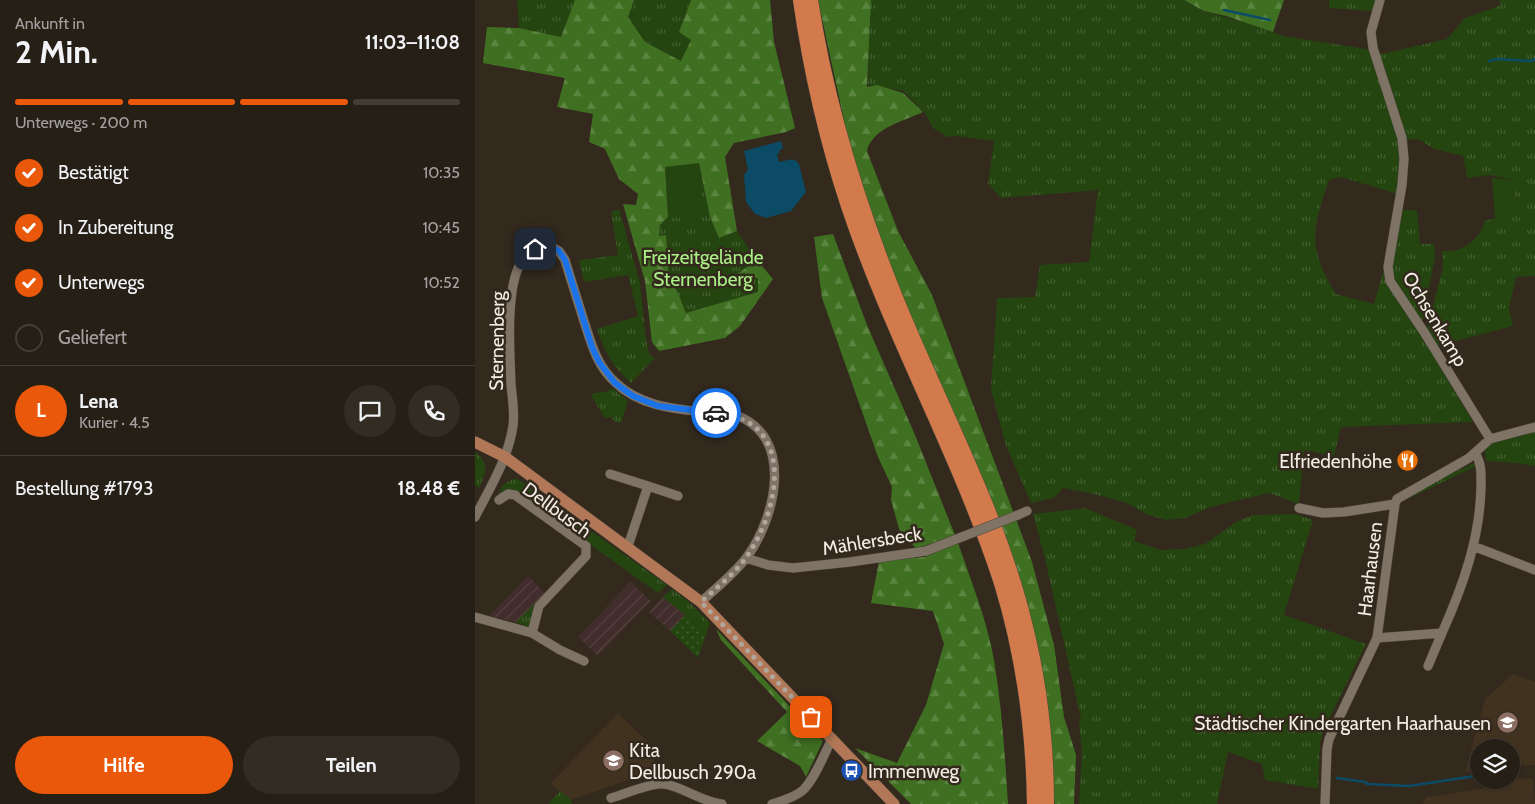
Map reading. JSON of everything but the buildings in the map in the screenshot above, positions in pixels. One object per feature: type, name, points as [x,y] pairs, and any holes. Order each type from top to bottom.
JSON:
[{"type":"highway","points":[[800,0],[815,80],[836,167],[848,207],[900,338],[979,522],[1006,601],[1018,647],[1028,703],[1032,740],[1034,804]]},
{"type":"highway","points":[[811,0],[820,55],[835,119],[869,228],[899,305],[999,539],[1023,614],[1033,657],[1041,708],[1047,804]]},
{"type":"main road","points":[[475,442],[505,456],[570,507],[628,546],[701,602],[894,804]]},
{"type":"street","name":"Ochsenkamp","points":[[1380,0],[1371,32],[1373,48],[1402,138],[1404,159],[1402,185],[1388,267],[1390,281],[1490,439]]},
{"type":"street","name":"Sternenberg","points":[[505,456],[513,425],[509,349],[513,282],[518,267],[525,257],[535,249],[549,245],[559,251],[565,260],[592,347],[599,362],[615,383],[633,396],[658,406],[733,414],[755,426],[771,450],[774,462],[772,502],[765,525],[746,558],[701,602]]},
{"type":"street","points":[[1299,508],[1330,513],[1395,504],[1401,495],[1459,464],[1490,439],[1535,427]]},
{"type":"street","points":[[1428,666],[1457,600],[1473,546],[1480,508],[1481,470],[1480,461],[1475,453]]},
{"type":"street","name":"Dellbusch","points":[[475,517],[505,456]]},
{"type":"street","points":[[610,474],[678,496]]},
{"type":"street","points":[[628,546],[648,486]]},
{"type":"street","name":"Dellbusch","points":[[499,500],[508,494],[515,495],[586,546],[586,556],[539,606],[532,633]]},
{"type":"street","name":"Haarhausen","points":[[1325,804],[1329,739],[1377,638],[1395,504]]},
{"type":"street","name":"Mählersbeck","points":[[746,558],[768,565],[793,568],[926,551],[1027,511]]},
{"type":"street","points":[[1473,546],[1535,570]]},
{"type":"street","points":[[475,617],[532,633],[560,650],[584,661]]},
{"type":"street","name":"Haarhausen","points":[[1377,638],[1442,633]]},
{"type":"street","points":[[772,804],[789,799],[803,791],[832,739]]},
{"type":"street","points":[[611,798],[661,784],[671,786],[702,800],[722,804]]},
{"type":"shaded area","points":[[528,576],[545,593],[528,611],[516,622],[489,616]]},
{"type":"shaded area","points":[[631,582],[651,601],[598,656],[578,637]]},
{"type":"shaded area","points":[[663,597],[685,615],[670,631],[649,612]]},
{"type":"shaded area","name":"Städtischer Kindergarten Haarhausen","points":[[1513,674],[1535,682],[1535,765],[1520,766],[1520,739],[1474,739],[1485,699]]},
{"type":"shaded area","name":"Kita Dellbusch 290a","points":[[618,713],[656,750],[651,772],[571,800],[550,784]]},
{"type":"shaded area","name":"Städtischer Kindergarten Haarhausen","points":[[1470,754],[1470,771],[1465,772]]},
{"type":"shaded area","points":[[1520,778],[1533,779],[1535,804],[1423,804],[1426,797],[1482,789],[1520,789]]},
{"type":"green space","points":[[517,0],[575,0],[561,37],[519,28]]},
{"type":"green space","points":[[575,0],[634,0],[628,17],[645,42],[681,61],[691,40],[679,32],[691,0],[770,0],[774,42],[795,128],[786,132],[734,143],[725,157],[737,231],[719,238],[710,217],[699,163],[665,167],[668,217],[660,225],[659,236],[666,235],[669,277],[686,313],[758,292],[758,278],[737,274],[757,260],[773,279],[740,326],[725,338],[659,351],[652,342],[645,281],[623,204],[636,205],[638,194],[619,179],[605,149],[589,142],[593,114],[557,107],[565,78],[483,63],[487,27],[519,28],[561,37]]},
{"type":"green space","points":[[634,0],[691,0],[679,32],[691,40],[681,61],[645,42],[628,17]]},
{"type":"green space","points":[[818,0],[871,0],[867,87],[877,85],[903,93],[923,112],[882,131],[875,136],[867,151],[898,231],[932,295],[1032,562],[1054,645],[1064,717],[1076,755],[1074,804],[1055,804],[1051,796],[1047,729],[875,231],[853,162]]},
{"type":"green space","points":[[870,0],[1184,0],[1203,11],[1284,36],[1372,50],[1401,143],[1398,194],[1341,177],[1329,180],[1316,226],[1315,238],[1320,263],[1336,294],[1374,304],[1383,272],[1473,422],[1341,427],[1334,456],[1304,450],[1299,504],[1269,493],[1210,507],[1185,518],[1166,520],[1148,515],[1127,503],[1063,488],[1054,498],[1031,503],[1005,443],[991,389],[997,298],[1035,297],[1040,265],[1089,262],[1098,190],[1001,198],[988,184],[994,141],[956,136],[947,137],[933,128],[925,113],[903,91],[868,85]]},
{"type":"green space","points":[[1184,0],[1284,0],[1273,32],[1226,16],[1204,11]]},
{"type":"green space","points":[[1329,0],[1375,0],[1372,11],[1329,8]]},
{"type":"green space","points":[[1499,0],[1535,0],[1535,276],[1516,277],[1509,308],[1513,326],[1436,346],[1427,330],[1443,267],[1442,251],[1457,250],[1471,243],[1486,220],[1513,216],[1514,180],[1490,175],[1467,178],[1463,156],[1434,149],[1420,140],[1403,139],[1377,55],[1447,39],[1465,18],[1501,5]]},
{"type":"green space","name":"Freizeitgelände Sternenberg","points":[[699,163],[710,217],[719,238],[737,231],[757,260],[738,273],[758,278],[759,292],[686,313],[669,277],[666,236],[659,236],[660,225],[668,217],[665,167]]},
{"type":"green space","points":[[695,165],[699,216],[672,218],[669,167]]},
{"type":"green space","points":[[1492,178],[1514,180],[1513,216],[1495,219]]},
{"type":"green space","points":[[619,209],[640,283],[649,354],[655,358],[631,383],[610,359],[597,329],[638,316],[628,275],[584,282],[579,260],[618,255],[611,212]]},
{"type":"green space","points":[[1400,210],[1417,210],[1420,244],[1434,244],[1435,257],[1422,323],[1390,271]]},
{"type":"green space","points":[[833,234],[867,325],[915,435],[955,535],[924,546],[916,548],[900,532],[891,500],[892,487],[878,457],[822,298],[814,237]]},
{"type":"green space","points":[[612,388],[628,401],[621,423],[615,422],[611,417],[605,418],[592,397],[592,393],[607,392]]},
{"type":"green space","points":[[1535,432],[1535,466],[1486,461],[1485,450],[1493,442]]},
{"type":"green space","points":[[475,452],[485,464],[485,473],[479,488],[475,485]]},
{"type":"green space","points":[[1474,463],[1476,466],[1404,501],[1422,488]]},
{"type":"green space","points":[[513,479],[518,479],[667,585],[658,593],[519,494],[495,500],[504,484]]},
{"type":"green space","points":[[1085,508],[1137,530],[1134,541],[1161,550],[1184,549],[1205,544],[1236,522],[1253,515],[1296,514],[1313,520],[1284,615],[1366,644],[1323,731],[1320,743],[1318,789],[1265,780],[1262,764],[1228,752],[1217,804],[1079,804],[1082,752],[1079,722],[1081,719],[1033,514]]},
{"type":"green space","points":[[958,543],[983,615],[994,660],[1001,714],[1008,804],[911,804],[855,748],[897,763],[926,705],[944,644],[933,611],[871,603],[879,561],[925,557]]},
{"type":"green space","points":[[672,589],[688,601],[710,623],[706,635],[663,597]]},
{"type":"green space","points":[[545,593],[531,628],[516,622]]},
{"type":"green space","points":[[685,615],[706,635],[698,658],[670,631]]},
{"type":"green space","points":[[716,629],[823,741],[806,777],[800,766],[757,741],[787,712],[721,640]]},
{"type":"green space","points":[[560,791],[571,800],[572,804],[548,804]]},
{"type":"water","points":[[781,141],[783,149],[779,150],[780,153],[777,154],[779,162],[795,160],[799,164],[806,192],[791,211],[766,218],[755,214],[746,202],[744,175],[748,170],[744,151]]},
{"type":"waterway","points":[[1224,10],[1270,20]]},
{"type":"waterway","points":[[1489,61],[1497,59],[1532,61],[1535,59]]},
{"type":"waterway","points":[[1337,778],[1365,782],[1367,784],[1409,786],[1470,777]]},
{"type":"way so far","points":[[716,413],[733,414],[755,426],[766,441],[774,462],[772,502],[765,525],[746,558],[701,602],[811,717]]},
{"type":"place","name":"Elfriedenhöhe","points":[[1408,461]]},
{"type":"place","name":"Städtischer Kindergarten Haarhausen","points":[[1507,723]]},
{"type":"place","name":"Kita Dellbusch 290a","points":[[613,761]]},
{"type":"place","name":"Immenweg","points":[[852,771]]},
{"type":"route","points":[[535,249],[549,245],[559,251],[565,260],[592,347],[599,362],[615,383],[633,396],[658,406],[716,413]]}]
